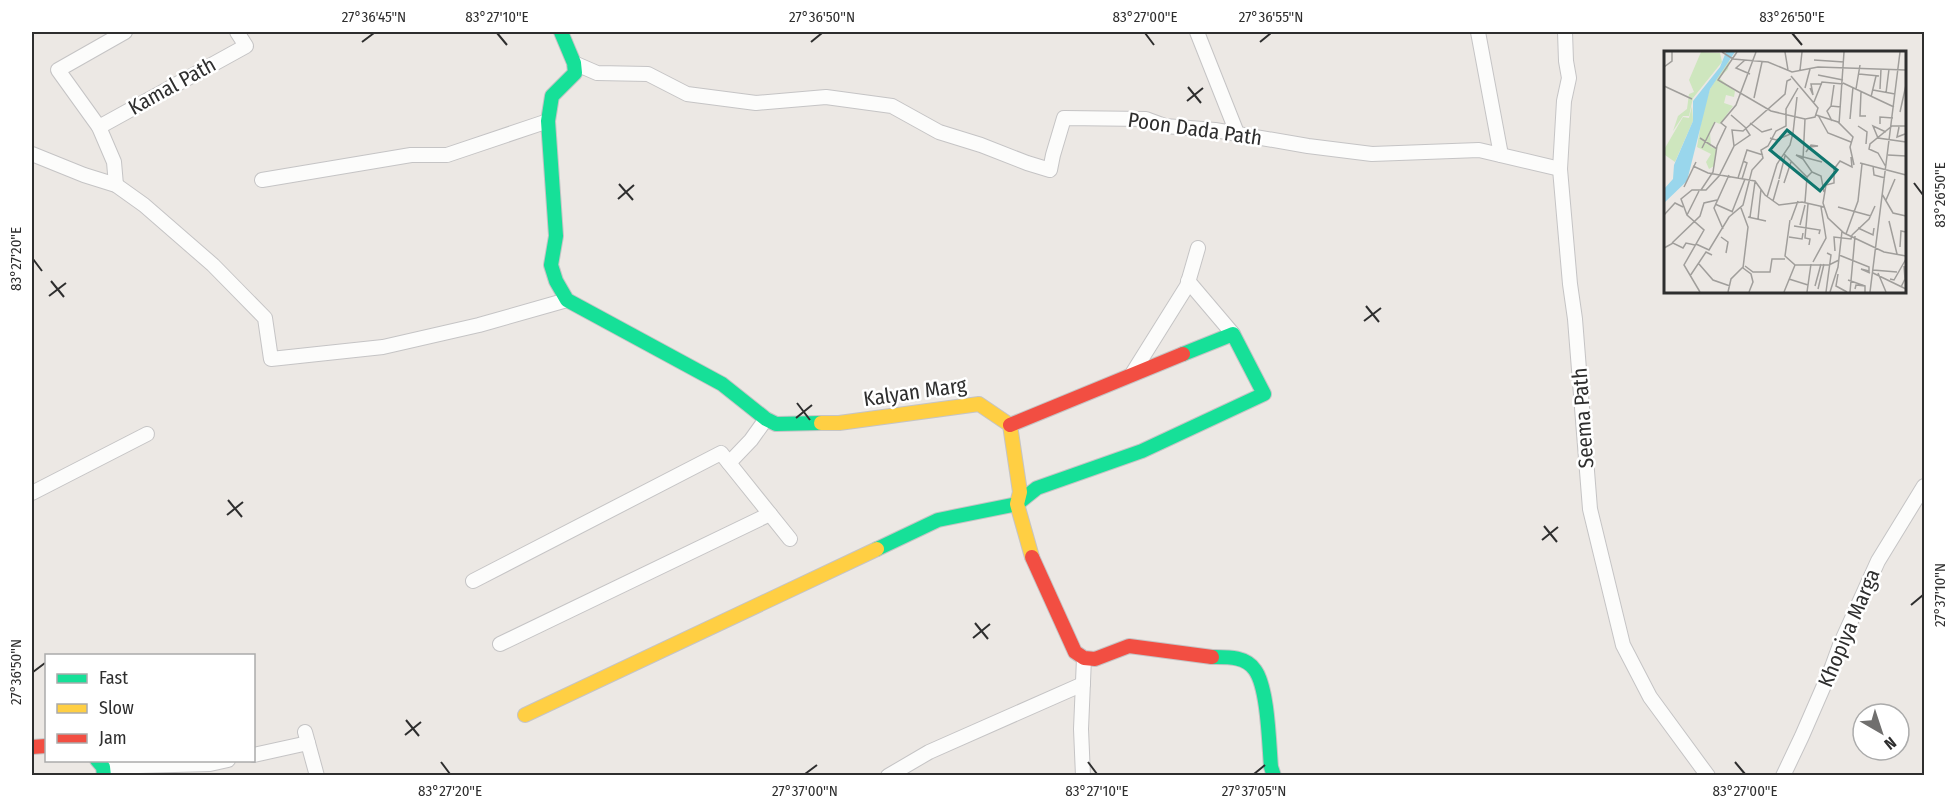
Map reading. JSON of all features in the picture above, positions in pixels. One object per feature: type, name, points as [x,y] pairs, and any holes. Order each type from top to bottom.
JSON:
[{"type":"street","points":[[116,185],[114,162],[99,127],[58,70],[125,32]]},
{"type":"street","name":"Kamal Path","points":[[99,127],[246,46],[237,32]]},
{"type":"street","points":[[32,154],[116,185],[144,205],[213,265],[265,318],[271,359],[383,347],[479,325],[567,300],[556,282],[551,266],[556,236],[548,121],[552,96],[574,73],[574,63],[561,32]]},
{"type":"street","points":[[1197,32],[1237,133]]},
{"type":"street","points":[[1478,32],[1501,155]]},
{"type":"street","name":"Seema Path","points":[[1565,32],[1569,78],[1564,101],[1560,169],[1590,509],[1623,645],[1650,697],[1708,776]]},
{"type":"street","name":"Poon Dada Path","points":[[574,63],[597,73],[648,74],[687,94],[756,102],[826,97],[892,106],[939,132],[1050,170],[1064,118],[1146,119],[1165,126],[1237,133],[1308,146],[1372,154],[1479,150],[1560,169]]},
{"type":"street","points":[[262,180],[411,155],[447,155],[548,121]]},
{"type":"street","points":[[1132,374],[1188,281],[1198,248]]},
{"type":"street","points":[[525,715],[938,520],[1017,504],[1037,488],[1142,452],[1264,394],[1233,334],[1188,281]]},
{"type":"street","name":"Kalyan Marg","points":[[567,300],[722,384],[776,424],[839,423],[979,404],[1010,425]]},
{"type":"street","points":[[1233,334],[1010,425],[1020,492],[1017,504],[1035,565],[1075,652],[1084,658],[1095,659],[1129,646],[1198,656],[1238,658],[1255,669],[1263,690],[1271,767],[1274,776]]},
{"type":"street","points":[[729,463],[752,440],[766,418]]},
{"type":"street","points":[[32,494],[147,434]]},
{"type":"street","points":[[473,581],[721,453],[790,539]]},
{"type":"street","name":"Khopiya Marga","points":[[1782,776],[1802,736],[1878,561],[1924,486]]},
{"type":"street","points":[[500,644],[770,514]]},
{"type":"street","points":[[1083,776],[1081,729],[1084,658]]},
{"type":"street","points":[[888,776],[929,752],[1083,684]]},
{"type":"street","points":[[255,755],[307,738],[317,776]]},
{"type":"street","points":[[101,768],[219,762]]},
{"type":"traffic: fast","points":[[561,32],[574,63],[575,73],[552,96],[548,121],[556,236],[551,265],[556,281],[567,300],[722,384],[766,419],[776,424],[821,423]]},
{"type":"traffic: fast","points":[[877,549],[938,520],[1017,504],[1037,488],[1142,451],[1264,394],[1233,334],[1183,354]]},
{"type":"traffic: fast","points":[[1212,657],[1230,657],[1241,660],[1247,662],[1255,670],[1263,690],[1271,767],[1274,776]]},
{"type":"traffic: fast","points":[[99,762],[103,767],[104,776]]},
{"type":"traffic: slow","points":[[821,423],[839,423],[979,404],[1010,425],[1020,492],[1017,504],[1032,557]]},
{"type":"traffic: slow","points":[[525,715],[877,549]]},
{"type":"traffic: jam","points":[[1010,425],[1183,354]]},
{"type":"traffic: jam","points":[[1032,557],[1075,652],[1084,658],[1095,659],[1129,646],[1212,657]]},
{"type":"traffic: jam","points":[[32,747],[45,746]]}]
